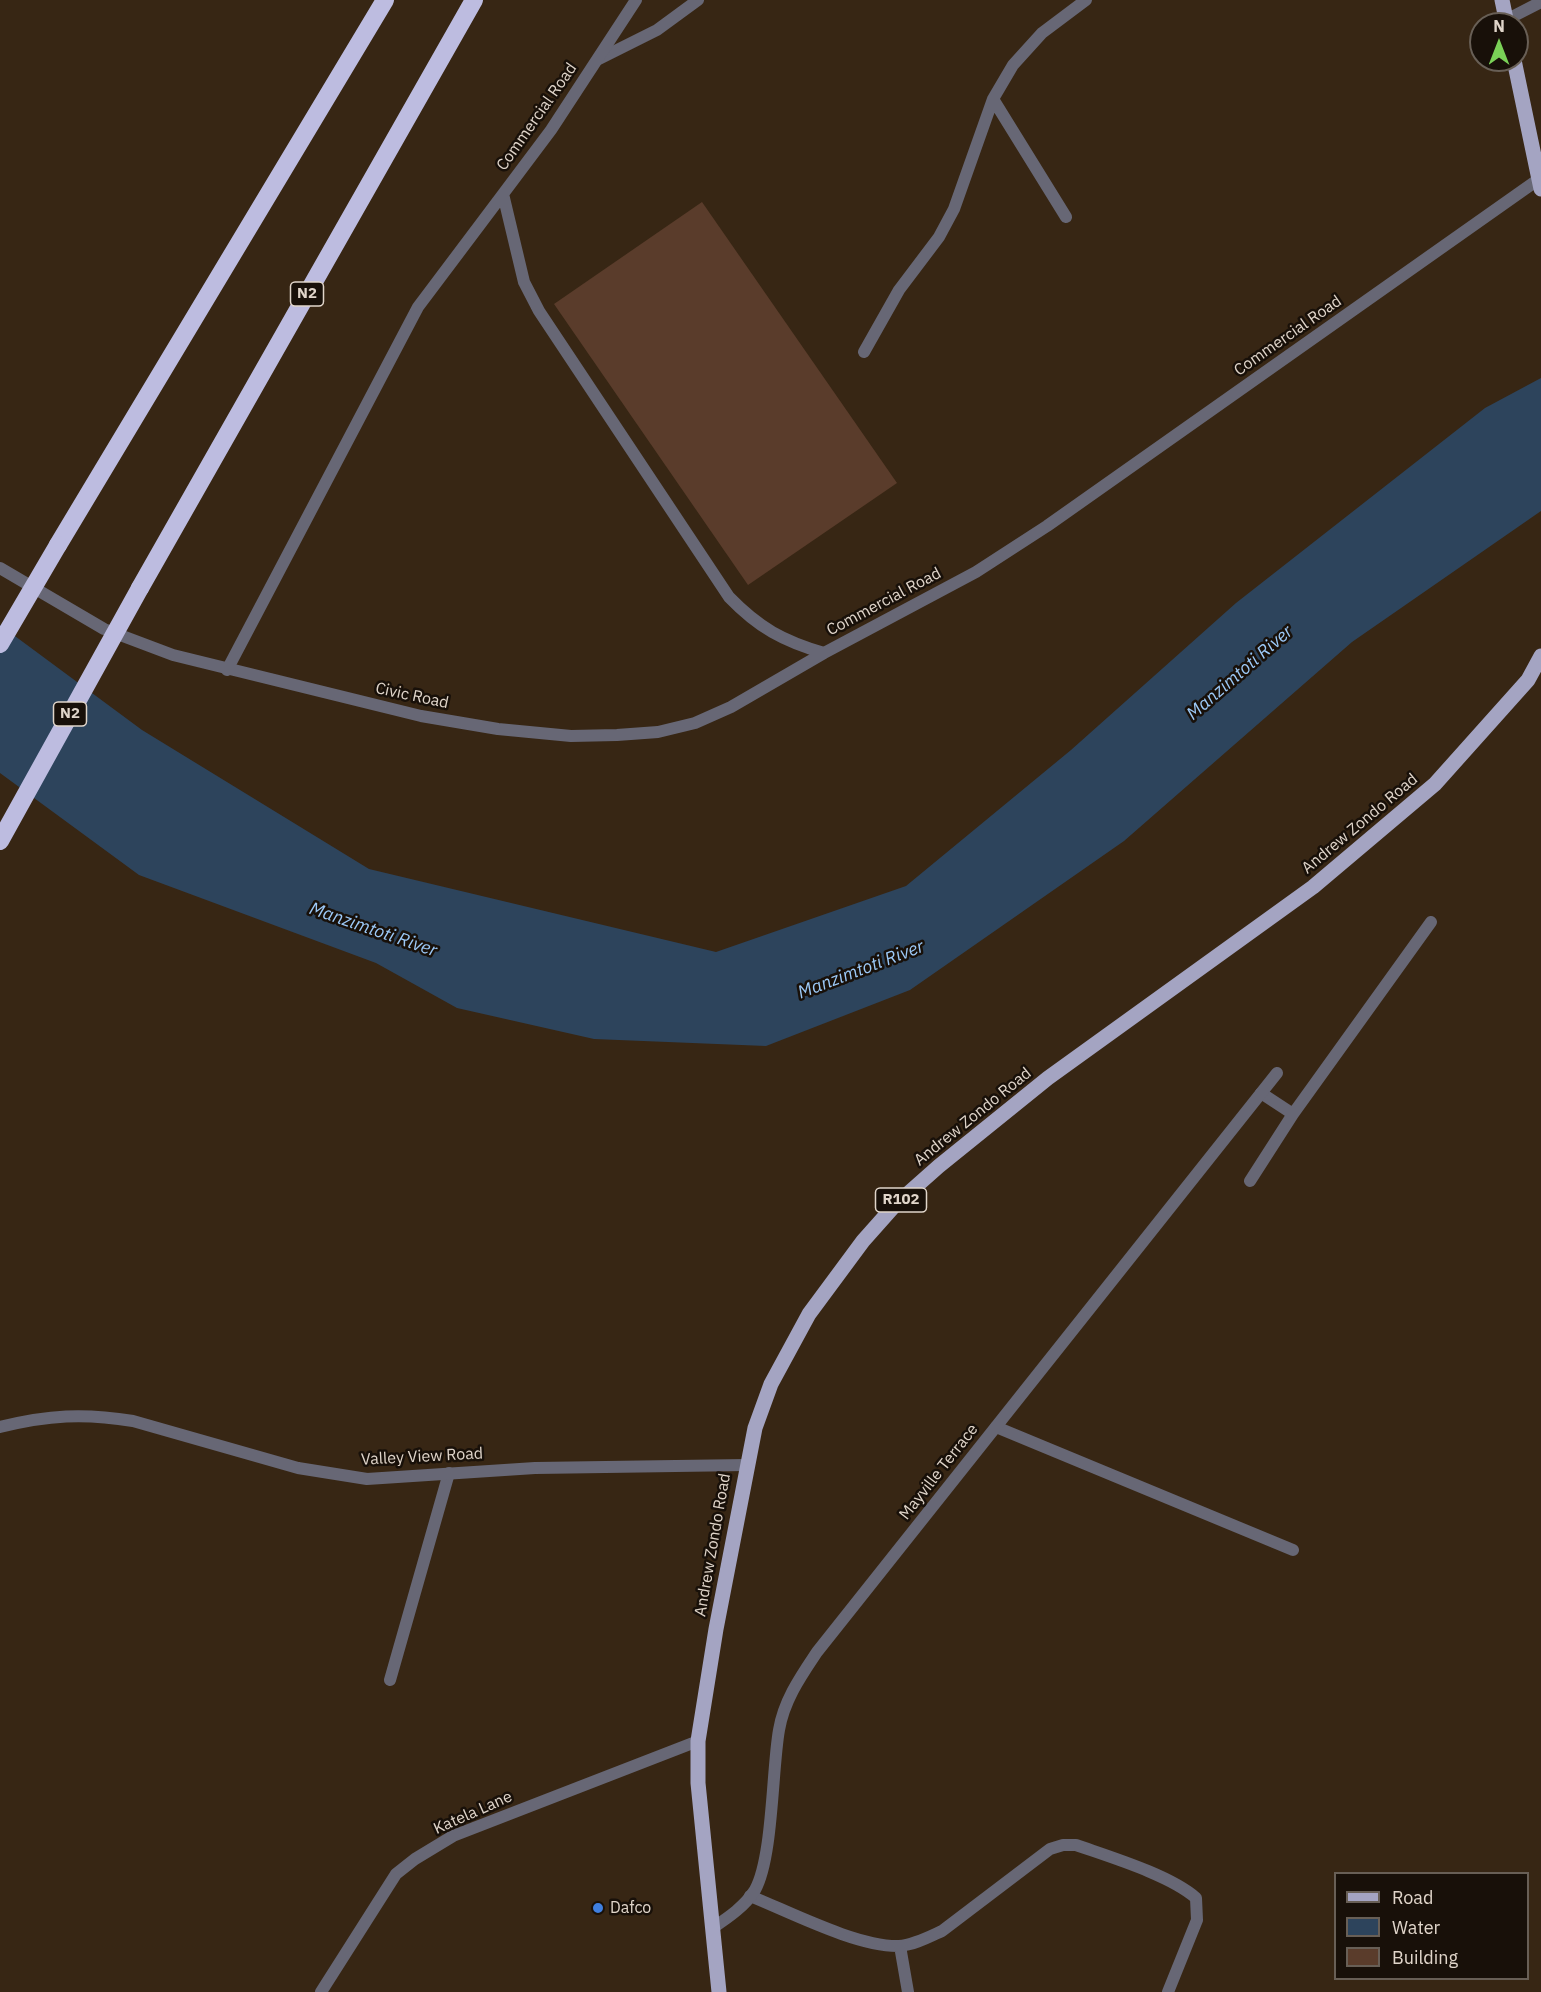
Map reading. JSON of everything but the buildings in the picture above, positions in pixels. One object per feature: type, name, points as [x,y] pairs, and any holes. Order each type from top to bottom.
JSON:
[{"type":"highway","points":[[0,644],[385,0]]},
{"type":"highway","name":"N2","points":[[0,840],[140,588],[474,0]]},
{"type":"main road","points":[[1517,72],[1540,184]]},
{"type":"main road","name":"Andrew Zondo Road","points":[[719,1992],[698,1783],[698,1741],[746,1465],[771,1384],[798,1332],[831,1282],[895,1205],[939,1166],[1048,1078],[1313,887],[1385,829],[1435,784],[1481,735],[1528,680],[1541,656]]},
{"type":"street","name":"Commercial Road","points":[[636,0],[599,60],[503,194],[524,282],[539,311],[729,597],[753,621],[800,646],[824,653],[976,572],[1047,526],[1540,184]]},
{"type":"street","points":[[599,60],[657,30],[698,0]]},
{"type":"street","points":[[864,352],[899,290],[939,237],[954,209],[993,99],[1013,65],[1042,33],[1086,0]]},
{"type":"street","points":[[1524,12],[1541,2]]},
{"type":"street","points":[[993,99],[1066,217]]},
{"type":"street","points":[[227,670],[418,307],[503,194]]},
{"type":"street","name":"Civic Road","points":[[0,568],[104,629],[173,656],[421,716],[498,729],[570,736],[658,732],[695,723],[731,707],[824,653]]},
{"type":"street","points":[[1250,1181],[1293,1114],[1431,922]]},
{"type":"street","name":"Mayville Terrace","points":[[714,1927],[733,1914],[756,1888],[763,1860],[779,1729],[797,1682],[817,1652],[1277,1073]]},
{"type":"street","points":[[1261,1093],[1293,1114]]},
{"type":"street","name":"Valley View Road","points":[[0,1427],[39,1417],[85,1414],[133,1421],[298,1468],[367,1479],[546,1468],[746,1465]]},
{"type":"street","points":[[996,1427],[1293,1550]]},
{"type":"street","points":[[390,1680],[449,1473]]},
{"type":"street","name":"Katela Lane","points":[[321,1992],[396,1874],[415,1859],[453,1836],[698,1741]]},
{"type":"street","points":[[750,1896],[868,1943],[900,1946],[925,1939],[942,1931],[1050,1849],[1063,1845],[1076,1845],[1168,1880],[1187,1890],[1196,1898],[1197,1920],[1168,1992]]},
{"type":"street","points":[[900,1946],[908,1992]]},
{"type":"water","name":"Manzimtoti River","points":[[1541,378],[1541,511],[1352,642],[1124,841],[910,990],[766,1046],[594,1039],[457,1008],[376,963],[139,875],[0,773],[0,625],[142,730],[369,869],[716,952],[906,886],[1071,750],[1236,603],[1485,408]]},
{"type":"place","name":"Dafco","points":[[598,1908]]}]
